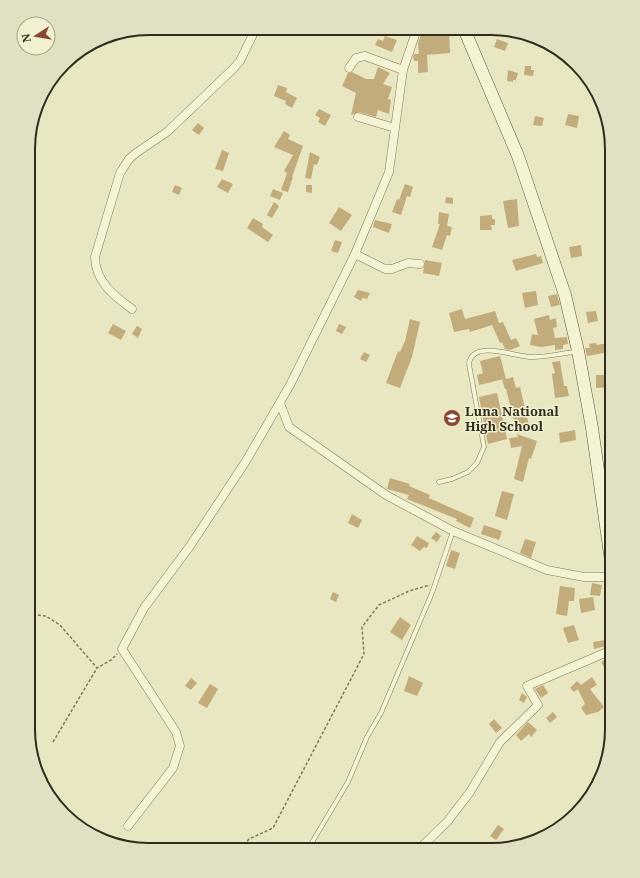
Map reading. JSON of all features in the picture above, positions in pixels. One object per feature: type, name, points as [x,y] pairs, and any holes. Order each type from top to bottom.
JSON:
[{"type":"main road","points":[[467,35],[518,156],[565,296],[578,351],[592,428],[605,519]]},
{"type":"street","points":[[132,310],[113,295],[96,270],[95,263],[95,257],[120,173],[136,152],[167,132],[233,69],[240,61],[253,35]]},
{"type":"street","points":[[128,826],[173,768],[180,746],[176,732],[122,650],[144,608],[190,546],[246,461],[290,385],[355,254],[389,172],[403,70],[415,35]]},
{"type":"street","points":[[349,68],[356,58],[365,56],[403,70]]},
{"type":"street","points":[[358,117],[395,128]]},
{"type":"street","points":[[355,254],[385,269],[392,269],[408,263],[420,264]]},
{"type":"street","points":[[280,403],[289,427],[386,495],[454,531],[547,570],[584,576],[605,577]]},
{"type":"street","points":[[425,843],[447,822],[470,792],[500,742],[537,706],[538,703],[526,689],[527,686],[605,653]]},
{"type":"lane","points":[[439,482],[452,479],[468,472],[477,463],[484,447],[469,364],[469,360],[474,355],[488,350],[532,357],[578,351]]},
{"type":"lane","points":[[312,843],[348,782],[367,737],[381,713],[436,583],[454,531]]},
{"type":"path","points":[[246,843],[249,839],[273,828],[364,654],[362,627],[379,605],[409,590],[436,583]]},
{"type":"path","points":[[35,615],[46,616],[60,625],[97,668]]},
{"type":"path","points":[[53,742],[97,668],[111,660],[122,650]]},
{"type":"building","points":[[421,35],[449,35],[450,53],[427,55],[428,72],[418,73],[418,61],[414,61],[413,57],[414,54],[419,54],[418,43]]},
{"type":"building","points":[[385,36],[397,40],[392,52],[375,45],[378,39],[383,41]]},
{"type":"building","points":[[497,39],[508,43],[505,51],[494,47]]},
{"type":"building","points":[[525,66],[531,66],[531,70],[534,70],[533,76],[524,75]]},
{"type":"building","points":[[378,67],[390,73],[383,84],[392,87],[388,99],[391,100],[389,114],[378,110],[376,117],[359,112],[351,115],[356,93],[342,86],[348,73],[352,72],[366,79],[374,79]]},
{"type":"building","points":[[508,70],[518,73],[516,80],[513,80],[513,82],[507,81]]},
{"type":"building","points":[[278,85],[287,88],[286,92],[297,98],[292,108],[285,104],[286,101],[274,96]]},
{"type":"building","points":[[319,109],[331,115],[325,126],[318,122],[320,118],[315,115]]},
{"type":"building","points":[[568,114],[579,116],[577,128],[565,125]]},
{"type":"building","points":[[535,116],[544,118],[542,126],[533,125]]},
{"type":"building","points":[[198,123],[204,128],[199,135],[192,130]]},
{"type":"building","points":[[284,131],[290,135],[288,139],[303,146],[288,192],[281,190],[287,173],[284,171],[293,155],[274,147]]},
{"type":"building","points":[[222,150],[229,153],[223,171],[215,169]]},
{"type":"building","points":[[310,152],[320,157],[317,165],[314,164],[311,179],[305,178]]},
{"type":"building","points":[[222,179],[233,184],[228,193],[217,187]]},
{"type":"building","points":[[405,184],[413,187],[410,197],[407,196],[401,215],[392,212],[397,199],[399,200]]},
{"type":"building","points":[[175,185],[182,188],[179,195],[172,192]]},
{"type":"building","points":[[306,185],[312,185],[312,193],[306,192]]},
{"type":"building","points":[[273,189],[283,193],[280,200],[270,196]]},
{"type":"building","points":[[446,197],[453,198],[453,204],[445,203]]},
{"type":"building","points":[[517,199],[519,226],[508,228],[503,201]]},
{"type":"building","points":[[274,202],[279,206],[272,218],[267,215]]},
{"type":"building","points":[[339,207],[352,215],[341,231],[329,223]]},
{"type":"building","points":[[439,212],[449,214],[447,226],[452,227],[450,236],[447,235],[442,250],[432,247],[440,224],[438,224]]},
{"type":"building","points":[[492,215],[492,219],[495,219],[495,225],[491,225],[492,230],[480,230],[480,216]]},
{"type":"building","points":[[253,218],[263,224],[262,227],[273,235],[268,242],[247,228]]},
{"type":"building","points":[[375,220],[392,224],[389,233],[373,227]]},
{"type":"building","points":[[335,240],[342,242],[338,253],[331,251]]},
{"type":"building","points":[[581,245],[582,256],[571,258],[569,247]]},
{"type":"building","points":[[536,254],[537,257],[541,256],[543,263],[516,271],[512,260]]},
{"type":"building","points":[[425,260],[442,263],[439,276],[423,273]]},
{"type":"building","points":[[358,290],[370,293],[367,299],[362,298],[361,301],[354,297]]},
{"type":"building","points":[[536,291],[538,305],[525,308],[522,293]]},
{"type":"building","points":[[557,294],[560,305],[551,307],[548,296]]},
{"type":"building","points":[[462,309],[465,319],[495,311],[499,323],[503,322],[511,340],[516,338],[520,346],[510,350],[505,349],[502,342],[500,343],[492,325],[470,332],[469,329],[454,332],[449,313]]},
{"type":"building","points":[[596,311],[598,321],[588,323],[586,312]]},
{"type":"building","points":[[549,315],[550,320],[556,318],[557,327],[553,328],[555,338],[567,337],[568,344],[563,345],[563,349],[555,350],[555,345],[541,347],[530,345],[532,334],[538,335],[534,319]]},
{"type":"building","points":[[410,319],[420,322],[412,357],[400,388],[386,383],[398,351],[400,352],[405,341]]},
{"type":"building","points":[[113,324],[126,331],[121,340],[108,333]]},
{"type":"building","points":[[339,324],[346,327],[342,334],[336,331]]},
{"type":"building","points":[[137,326],[142,329],[138,338],[132,334]]},
{"type":"building","points":[[596,343],[597,345],[605,343],[605,353],[587,356],[585,348],[590,348],[589,344]]},
{"type":"building","points":[[364,352],[370,355],[366,362],[360,359]]},
{"type":"building","points":[[500,356],[506,379],[513,377],[516,388],[520,387],[530,430],[517,433],[506,389],[502,380],[504,379],[479,385],[477,375],[483,373],[480,361]]},
{"type":"building","points":[[560,361],[564,386],[567,386],[569,396],[555,398],[552,374],[555,373],[552,362]]},
{"type":"building","points":[[596,375],[605,375],[605,387],[596,388]]},
{"type":"building","points":[[497,393],[507,439],[488,444],[479,397]]},
{"type":"building","points":[[575,430],[576,440],[560,443],[559,433]]},
{"type":"building","points":[[517,434],[537,441],[531,459],[529,458],[523,482],[514,479],[522,446],[511,448],[509,438],[518,437]]},
{"type":"building","points":[[390,478],[410,484],[409,486],[430,495],[429,498],[474,518],[470,528],[456,521],[457,519],[407,499],[409,495],[387,489]]},
{"type":"building","points":[[502,491],[514,494],[507,520],[495,516]]},
{"type":"building","points":[[352,514],[362,520],[358,528],[348,523]]},
{"type":"building","points":[[484,525],[502,531],[499,540],[481,534]]},
{"type":"building","points":[[436,532],[441,536],[437,542],[431,538]]},
{"type":"building","points":[[417,536],[429,543],[427,548],[424,547],[420,551],[411,545]]},
{"type":"building","points":[[525,539],[536,542],[531,558],[520,553]]},
{"type":"building","points":[[451,550],[460,553],[455,569],[446,566]]},
{"type":"building","points":[[592,583],[602,585],[600,596],[590,595]]},
{"type":"building","points":[[560,586],[575,588],[574,601],[569,601],[567,616],[556,614]]},
{"type":"building","points":[[333,592],[339,595],[336,602],[330,599]]},
{"type":"building","points":[[593,597],[595,610],[581,613],[579,599]]},
{"type":"building","points":[[400,617],[411,625],[402,640],[390,632]]},
{"type":"building","points":[[574,625],[579,640],[568,643],[563,628]]},
{"type":"building","points":[[605,640],[605,646],[594,649],[593,642]]},
{"type":"building","points":[[605,660],[605,669],[601,662]]},
{"type":"building","points":[[409,676],[423,683],[417,696],[404,691]]},
{"type":"building","points":[[592,677],[597,685],[590,689],[604,707],[598,712],[586,715],[581,708],[585,704],[578,689],[574,692],[570,688],[577,681],[581,685]]},
{"type":"building","points":[[191,678],[197,683],[191,690],[185,686]]},
{"type":"building","points":[[210,684],[218,689],[207,708],[198,703]]},
{"type":"building","points":[[543,685],[548,693],[541,698],[535,689]]},
{"type":"building","points":[[522,693],[527,697],[524,703],[519,700]]},
{"type":"building","points":[[553,712],[557,717],[550,723],[546,718]]},
{"type":"building","points":[[494,719],[502,728],[496,733],[489,724]]},
{"type":"building","points":[[528,722],[537,730],[531,737],[529,734],[521,741],[516,735]]},
{"type":"building","points":[[498,825],[504,829],[496,840],[490,836]]},
{"type":"place","name":"Luna National High School","points":[[452,418]]}]
